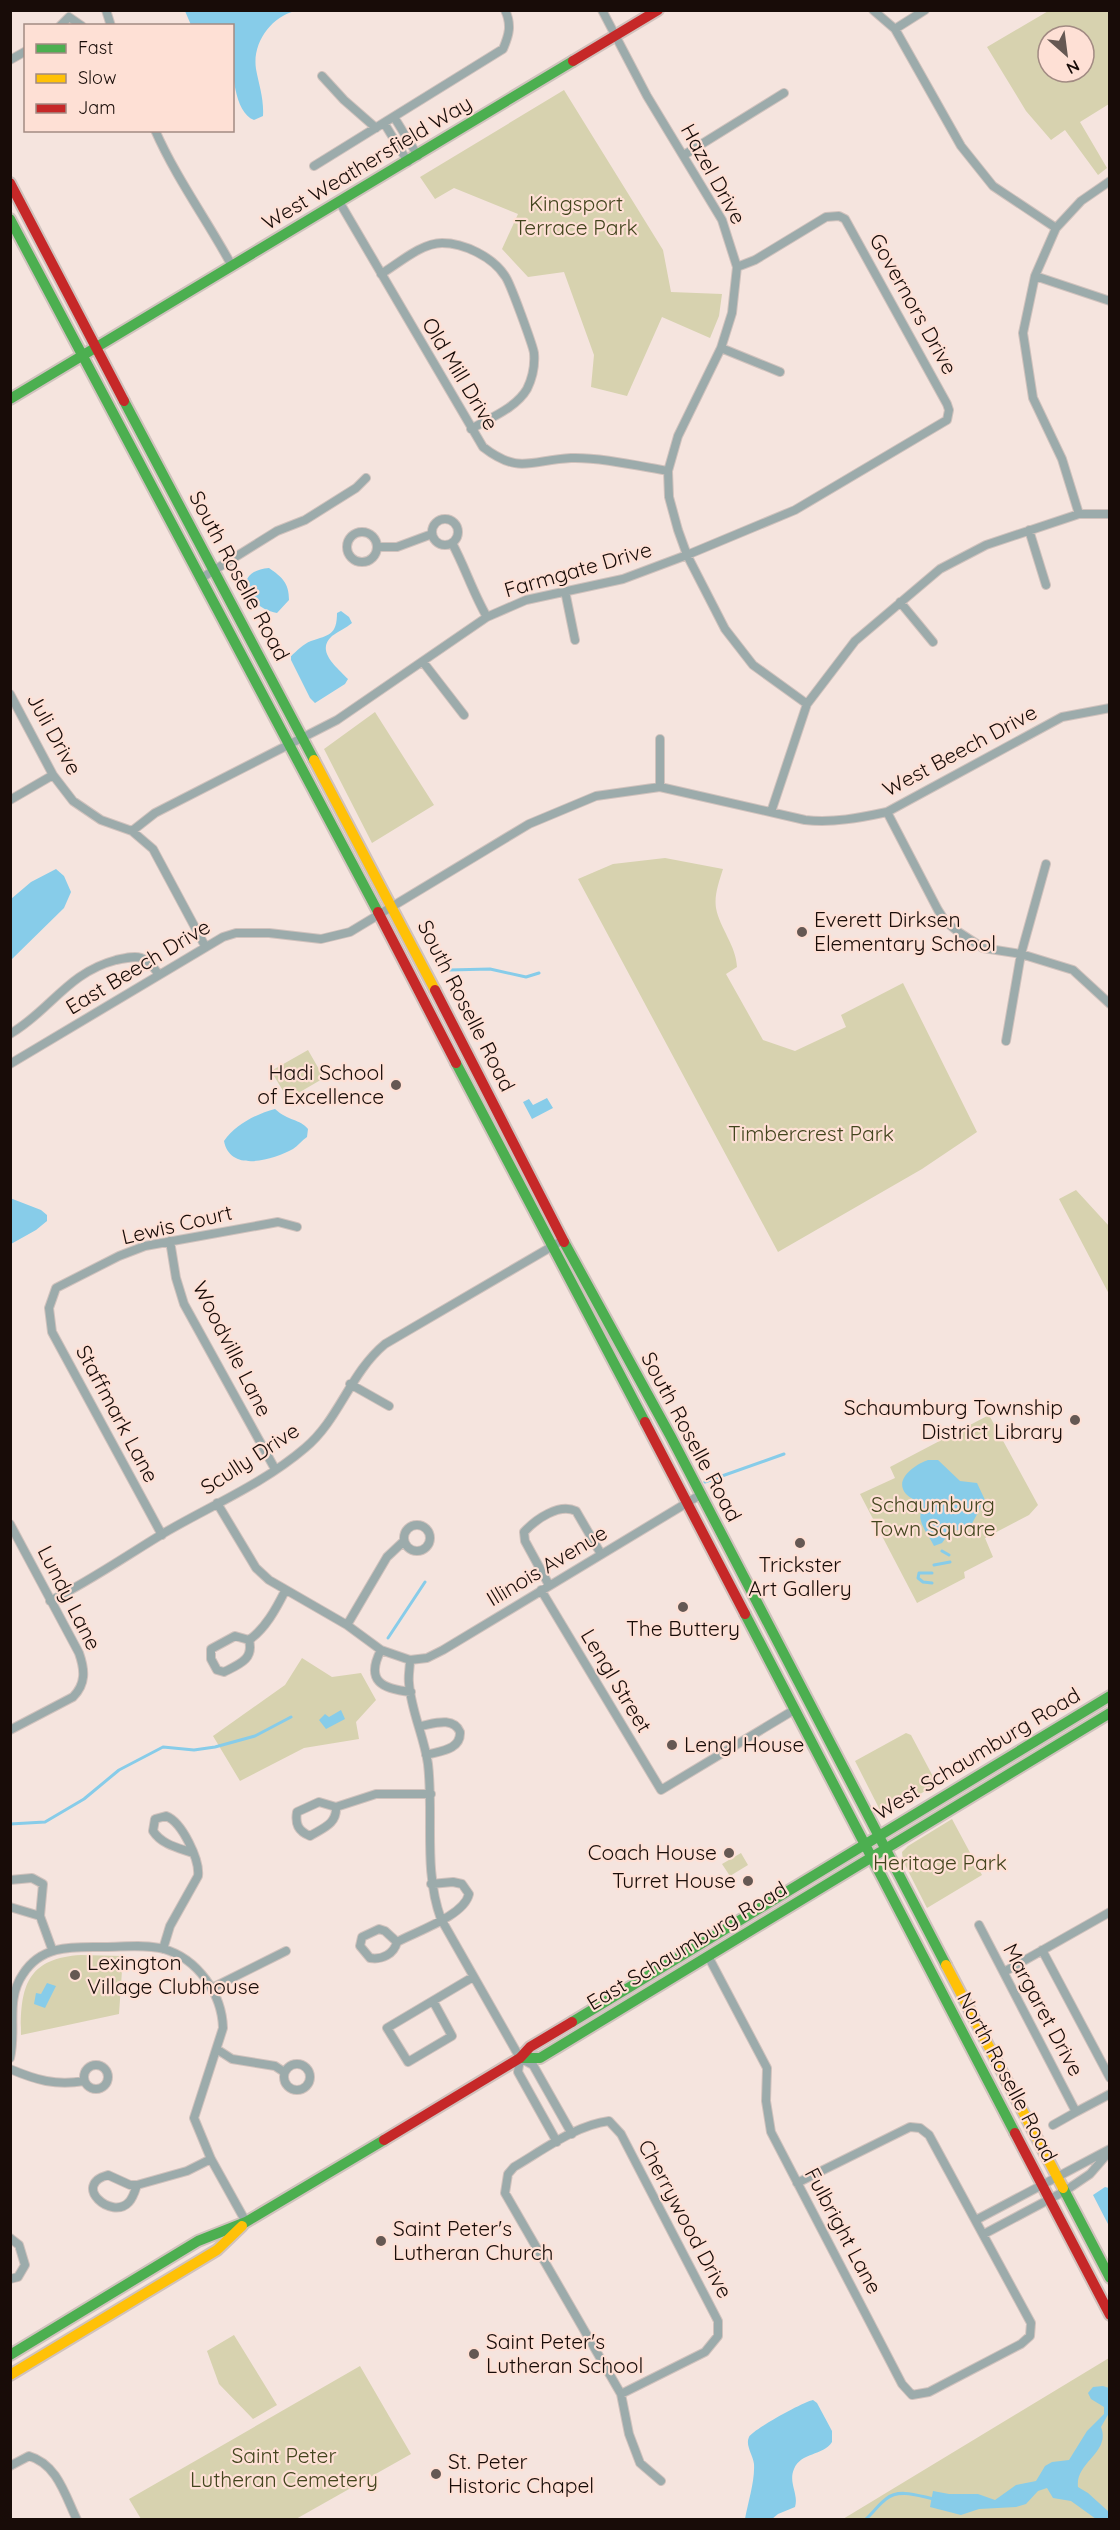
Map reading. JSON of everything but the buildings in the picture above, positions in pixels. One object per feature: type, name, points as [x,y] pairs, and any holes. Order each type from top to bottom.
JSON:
[{"type":"main road","name":"West Weathersfield Way","points":[[10,399],[340,203],[658,10]]},
{"type":"main road","name":"South Roselle Road","points":[[10,183],[213,572],[393,907],[563,1240],[885,1848]]},
{"type":"main road","name":"South Roselle Road","points":[[11,220],[380,914],[551,1247],[871,1857]]},
{"type":"main road","name":"West Schaumburg Road","points":[[864,1844],[1110,1696]]},
{"type":"main road","name":"West Schaumburg Road","points":[[871,1857],[1110,1713]]},
{"type":"main road","name":"East Schaumburg Road","points":[[10,2355],[198,2241],[246,2222],[520,2058],[530,2047],[864,1844]]},
{"type":"main road","name":"North Roselle Road","points":[[885,1848],[1110,2278]]},
{"type":"main road","name":"East Schaumburg Road","points":[[520,2058],[540,2058],[871,1857]]},
{"type":"main road","name":"North Roselle Road","points":[[871,1857],[1110,2315]]},
{"type":"main road","name":"East Schaumburg Road","points":[[10,2375],[216,2250],[246,2222]]},
{"type":"street","points":[[314,166],[502,49],[510,34],[509,19],[505,10]]},
{"type":"street","name":"Hazel Drive","points":[[602,10],[647,96],[722,220],[737,267],[732,313],[721,348],[678,436],[668,471]]},
{"type":"street","points":[[873,10],[895,28],[960,146],[993,186],[1056,228]]},
{"type":"street","points":[[895,28],[925,10]]},
{"type":"street","points":[[10,60],[24,52]]},
{"type":"street","points":[[322,76],[344,100],[376,128]]},
{"type":"street","points":[[684,155],[784,93]]},
{"type":"street","points":[[394,117],[418,156]]},
{"type":"street","points":[[384,123],[408,162]]},
{"type":"street","points":[[156,132],[170,164],[204,216],[232,266]]},
{"type":"street","points":[[1079,514],[1062,459],[1033,398],[1023,333],[1035,276],[1056,228],[1082,201],[1110,181]]},
{"type":"street","name":"Old Mill Drive","points":[[340,203],[483,447],[498,459],[520,466],[572,458],[668,471]]},
{"type":"street","name":"Governors Drive","points":[[737,267],[755,260],[826,217],[839,216],[849,223],[947,404],[949,415]]},
{"type":"street","points":[[381,274],[421,249],[440,243],[464,246],[489,261],[506,276],[534,352],[533,371],[526,390],[512,405],[471,429]]},
{"type":"street","points":[[1035,276],[1110,301]]},
{"type":"street","points":[[721,348],[780,372]]},
{"type":"street","name":"Farmgate Drive","points":[[132,831],[155,813],[337,720],[487,617],[526,600],[623,579],[795,510],[943,423],[949,415]]},
{"type":"street","points":[[668,471],[669,497],[687,555],[725,629],[753,665],[807,704]]},
{"type":"street","points":[[200,579],[277,531],[305,520],[356,488],[366,478]]},
{"type":"street","points":[[771,812],[807,704],[855,641],[940,569],[986,545],[1079,514],[1110,514]]},
{"type":"street","points":[[377,547],[397,547],[432,534],[437,522],[445,519],[453,522],[458,533],[452,543]]},
{"type":"street","points":[[1029,530],[1046,585]]},
{"type":"street","points":[[360,532],[374,537],[377,547],[371,559],[362,562],[353,559],[347,547],[351,537],[360,532]]},
{"type":"street","points":[[432,534],[439,544],[452,543]]},
{"type":"street","points":[[452,543],[462,561],[472,591],[487,617]]},
{"type":"street","points":[[565,591],[575,640]]},
{"type":"street","points":[[900,602],[933,642]]},
{"type":"street","points":[[423,662],[464,715]]},
{"type":"street","name":"Juli Drive","points":[[10,694],[53,774],[73,801],[101,820],[132,831],[153,849],[205,946]]},
{"type":"street","name":"West Beech Drive","points":[[393,907],[529,824],[596,796],[660,787],[823,822],[887,812],[1062,717],[1110,708]]},
{"type":"street","points":[[660,739],[660,787]]},
{"type":"street","points":[[10,800],[53,774]]},
{"type":"street","points":[[887,812],[945,921],[983,948],[1022,954],[1072,970],[1110,1004]]},
{"type":"street","points":[[1006,1041],[1022,954],[1046,864]]},
{"type":"street","name":"East Beech Drive","points":[[10,1064],[205,946],[236,933],[269,933],[321,939],[350,932],[393,907]]},
{"type":"street","points":[[10,1034],[26,1024],[73,981],[93,967],[138,956],[150,962],[159,975]]},
{"type":"street","name":"Lewis Court","points":[[49,1308],[56,1288],[119,1256],[145,1246],[278,1222],[297,1227]]},
{"type":"street","name":"Scully Drive","points":[[50,1601],[78,1587],[275,1469],[305,1448],[320,1432],[363,1365],[385,1344],[563,1240]]},
{"type":"street","name":"Woodville Lane","points":[[170,1241],[176,1278],[184,1304],[275,1469]]},
{"type":"street","name":"Staffmark Lane","points":[[49,1308],[52,1332],[162,1535]]},
{"type":"street","points":[[350,1384],[389,1406]]},
{"type":"street","name":"Illinois Avenue","points":[[410,1660],[427,1658],[443,1650],[700,1495]]},
{"type":"street","points":[[217,1503],[256,1568],[285,1591],[347,1624],[381,1650],[410,1660],[408,1683],[420,1726],[431,1794],[431,1884],[441,1919],[520,2058],[533,2065],[572,2134],[514,2167],[508,2174],[505,2193],[621,2394],[629,2434],[640,2463],[661,2481]]},
{"type":"street","name":"Lengl Street","points":[[601,1554],[576,1511],[569,1508],[561,1508],[531,1525],[525,1532],[525,1541],[545,1588],[661,1790],[794,1710]]},
{"type":"street","name":"Lundy Lane","points":[[10,1524],[83,1666],[84,1679],[73,1697],[10,1730]]},
{"type":"street","points":[[347,1624],[387,1557],[404,1541]]},
{"type":"street","points":[[249,1640],[257,1634],[275,1610],[285,1591]]},
{"type":"street","points":[[235,1636],[249,1640],[251,1650],[249,1656],[224,1672],[214,1667],[210,1659],[211,1649],[235,1636]]},
{"type":"street","points":[[381,1650],[374,1668],[376,1678],[385,1687],[411,1692]]},
{"type":"street","points":[[420,1726],[445,1722],[454,1725],[460,1732],[457,1743],[451,1748],[426,1755]]},
{"type":"street","points":[[336,1807],[336,1815],[330,1825],[310,1836],[302,1833],[298,1827],[297,1812],[319,1802],[336,1807],[376,1794],[431,1794]]},
{"type":"street","points":[[163,1949],[170,1926],[198,1876],[199,1868],[193,1853],[175,1821],[166,1816],[156,1819],[153,1832],[156,1837],[163,1842],[193,1853]]},
{"type":"street","points":[[10,1880],[32,1878],[43,1884],[40,1916],[52,1949]]},
{"type":"street","points":[[397,1942],[385,1931],[379,1929],[362,1937],[360,1946],[365,1954],[377,1959],[392,1951],[397,1942],[455,1913],[463,1906],[469,1894],[462,1884],[453,1882],[431,1884]]},
{"type":"street","points":[[10,1907],[40,1916]]},
{"type":"street","points":[[1004,1972],[1110,1912]]},
{"type":"street","name":"Margaret Drive","points":[[979,1925],[1076,2112]]},
{"type":"street","points":[[10,2058],[11,2000],[15,1987],[24,1971],[52,1949],[83,1947],[163,1949],[192,1966],[212,1988],[223,2015],[223,2028],[218,2050],[195,2108],[194,2118],[197,2130],[211,2159],[246,2222]]},
{"type":"street","points":[[1042,1950],[1110,2078]]},
{"type":"street","points":[[212,1988],[286,1951]]},
{"type":"street","name":"Fulbright Lane","points":[[708,1956],[767,2068],[766,2101],[771,2132],[902,2384],[912,2396],[929,2392],[1021,2344],[1030,2336],[1031,2323],[984,2234]]},
{"type":"street","points":[[433,2001],[452,2036],[408,2062],[387,2028],[433,2001],[474,1977]]},
{"type":"street","points":[[218,2050],[232,2059],[275,2066],[284,2072]]},
{"type":"street","points":[[520,2058],[518,2072],[557,2142]]},
{"type":"street","points":[[10,2069],[46,2082],[64,2085],[84,2081]]},
{"type":"street","points":[[1053,2125],[1110,2094]]},
{"type":"street","name":"Cherrywood Drive","points":[[572,2134],[597,2122],[609,2121],[616,2126],[718,2321],[718,2336],[705,2352],[621,2394]]},
{"type":"street","points":[[797,2183],[910,2127],[920,2128],[929,2135],[984,2234],[1065,2191],[1090,2174],[1110,2150]]},
{"type":"street","points":[[976,2220],[1110,2150]]},
{"type":"street","points":[[137,2185],[129,2203],[121,2208],[110,2208],[98,2200],[92,2190],[93,2183],[100,2177],[108,2175],[130,2185],[137,2185],[187,2170],[211,2159]]},
{"type":"street","points":[[10,2238],[19,2245],[25,2265],[18,2277],[10,2279]]},
{"type":"street","points":[[10,2466],[29,2456],[41,2459],[53,2471],[77,2520]]},
{"type":"green space","points":[[1050,10],[1109,11],[1109,104],[1080,122],[1107,168],[1098,175],[1065,130],[1051,140],[1026,111],[987,47]]},
{"type":"green space","name":"Kingsport Terrace Park","points":[[564,90],[663,250],[671,292],[722,294],[719,316],[710,338],[662,317],[627,396],[591,387],[594,355],[564,272],[528,277],[502,249],[518,214],[454,188],[435,199],[420,177]]},
{"type":"green space","points":[[375,712],[434,805],[372,843],[324,749]]},
{"type":"green space","name":"Timbercrest Park","points":[[665,858],[723,869],[716,893],[716,908],[734,951],[737,967],[726,974],[763,1040],[795,1051],[846,1027],[841,1015],[903,983],[977,1132],[922,1169],[778,1252],[578,879],[613,864]]},
{"type":"green space","points":[[308,1050],[324,1078],[288,1099],[271,1071]]},
{"type":"green space","points":[[1076,1190],[1109,1226],[1109,1294],[1059,1199]]},
{"type":"green space","name":"Schaumburg Town Square","points":[[989,1415],[1038,1505],[1029,1515],[985,1538],[993,1557],[964,1572],[965,1578],[917,1603],[860,1494],[895,1478],[890,1467]]},
{"type":"green space","points":[[302,1658],[332,1677],[361,1673],[376,1700],[356,1722],[359,1739],[304,1748],[240,1781],[213,1736],[285,1685]]},
{"type":"green space","points":[[906,1733],[911,1735],[937,1784],[883,1816],[855,1761]]},
{"type":"green space","name":"Heritage Park","points":[[952,1819],[982,1875],[927,1908],[903,1861],[902,1852]]},
{"type":"green space","points":[[741,1853],[748,1865],[730,1876],[722,1864]]},
{"type":"green space","points":[[123,1956],[119,2014],[21,2035],[22,2003],[30,1978],[49,1962],[63,1957]]},
{"type":"green space","points":[[234,2335],[277,2405],[253,2419],[219,2384],[207,2351]]},
{"type":"green space","points":[[1109,2358],[1109,2519],[843,2519]]},
{"type":"green space","name":"Saint Peter Lutheran Cemetery","points":[[360,2366],[411,2454],[296,2519],[141,2519],[129,2499]]},
{"type":"water","points":[[185,11],[295,11],[286,14],[271,25],[265,32],[257,50],[256,69],[263,116],[254,120],[246,114],[236,92],[234,24],[191,24]]},
{"type":"water","points":[[269,568],[284,581],[289,594],[289,600],[277,613],[258,605],[247,590],[246,583],[249,576],[256,571]]},
{"type":"water","points":[[341,611],[349,617],[352,623],[332,636],[326,647],[330,659],[348,679],[345,684],[315,703],[310,698],[291,656],[308,642],[331,633],[337,620],[337,613]]},
{"type":"water","points":[[56,869],[64,876],[71,892],[64,908],[11,960],[11,899],[31,882]]},
{"type":"water","points":[[547,1098],[553,1108],[532,1119],[523,1102],[529,1099],[533,1105]]},
{"type":"water","points":[[275,1109],[305,1126],[308,1129],[307,1137],[293,1149],[275,1157],[253,1161],[234,1157],[228,1151],[224,1141],[229,1135],[253,1117]]},
{"type":"water","points":[[10,1198],[41,1210],[47,1215],[47,1221],[36,1230],[11,1244]]},
{"type":"water","points":[[928,1460],[938,1460],[960,1481],[977,1483],[985,1500],[970,1527],[950,1532],[942,1543],[934,1546],[920,1519],[920,1507],[906,1494],[902,1483],[912,1469]]},
{"type":"water","points":[[341,1710],[345,1719],[326,1729],[319,1720],[325,1714],[329,1717]]},
{"type":"water","points":[[47,1983],[56,1986],[45,2008],[34,2004],[36,1993],[41,1994]]},
{"type":"water","points":[[1105,2187],[1109,2188],[1109,2226],[1093,2195]]},
{"type":"water","points":[[1093,2387],[1109,2388],[1109,2413],[1101,2427],[1103,2436],[1101,2444],[1082,2471],[1078,2487],[1109,2512],[1109,2519],[1096,2519],[1071,2501],[1053,2498],[1047,2488],[1038,2491],[1026,2504],[1016,2507],[979,2509],[961,2515],[930,2507],[933,2491],[949,2494],[978,2494],[995,2500],[1016,2485],[1036,2481],[1045,2466],[1052,2462],[1069,2460],[1087,2431],[1104,2414],[1104,2407],[1091,2399],[1088,2393]]},
{"type":"water","points":[[813,2400],[817,2403],[832,2431],[832,2442],[823,2450],[802,2460],[794,2469],[792,2479],[796,2498],[795,2507],[772,2519],[745,2519],[754,2471],[748,2443],[749,2437],[778,2417]]},
{"type":"waterway","points":[[449,970],[490,969],[526,977],[539,973]]},
{"type":"waterway","points":[[705,1482],[784,1454]]},
{"type":"waterway","points":[[942,1551],[949,1555]]},
{"type":"waterway","points":[[934,1565],[950,1562]]},
{"type":"waterway","points":[[932,1573],[919,1573],[918,1578],[923,1582],[932,1583]]},
{"type":"waterway","points":[[388,1638],[425,1582]]},
{"type":"waterway","points":[[10,1824],[45,1822],[84,1799],[119,1770],[163,1747],[194,1750],[215,1747],[255,1736],[291,1717]]},
{"type":"waterway","points":[[865,2520],[883,2501],[897,2494],[934,2499]]},
{"type":"traffic: fast","points":[[10,399],[573,61]]},
{"type":"traffic: fast","points":[[10,219],[378,912]]},
{"type":"traffic: fast","points":[[124,401],[314,760]]},
{"type":"traffic: fast","points":[[456,1063],[645,1422]]},
{"type":"traffic: fast","points":[[564,1242],[671,1437],[946,1965]]},
{"type":"traffic: fast","points":[[745,1614],[1015,2133]]},
{"type":"traffic: fast","points":[[572,2022],[1110,1696]]},
{"type":"traffic: fast","points":[[520,2058],[540,2058],[1110,1713]]},
{"type":"traffic: fast","points":[[10,2355],[198,2241],[246,2222],[384,2140]]},
{"type":"traffic: fast","points":[[1063,2188],[1110,2278]]},
{"type":"traffic: slow","points":[[314,760],[435,990]]},
{"type":"traffic: slow","points":[[946,1965],[1063,2188]]},
{"type":"traffic: slow","points":[[10,2375],[217,2250],[242,2226]]},
{"type":"traffic: jam","points":[[573,61],[658,10]]},
{"type":"traffic: jam","points":[[10,183],[124,401]]},
{"type":"traffic: jam","points":[[378,912],[456,1063]]},
{"type":"traffic: jam","points":[[435,990],[564,1242]]},
{"type":"traffic: jam","points":[[645,1422],[745,1614]]},
{"type":"traffic: jam","points":[[384,2140],[520,2058],[530,2047],[572,2022]]},
{"type":"traffic: jam","points":[[1015,2133],[1110,2315]]},
{"type":"place","name":"Everett Dirksen Elementary School","points":[[802,932]]},
{"type":"place","name":"Hadi School of Excellence","points":[[396,1085]]},
{"type":"place","name":"Schaumburg Township District Library","points":[[1075,1420]]},
{"type":"place","name":"Trickster Art Gallery","points":[[800,1543]]},
{"type":"place","name":"The Buttery","points":[[683,1607]]},
{"type":"place","name":"Lengl House","points":[[672,1745]]},
{"type":"place","name":"Coach House","points":[[729,1853]]},
{"type":"place","name":"Turret House","points":[[748,1881]]},
{"type":"place","name":"Lexington Village Clubhouse","points":[[75,1975]]},
{"type":"place","name":"Saint Peter's Lutheran Church","points":[[381,2241]]},
{"type":"place","name":"Saint Peter's Lutheran School","points":[[474,2354]]},
{"type":"place","name":"St. Peter Historic Chapel","points":[[436,2474]]}]
